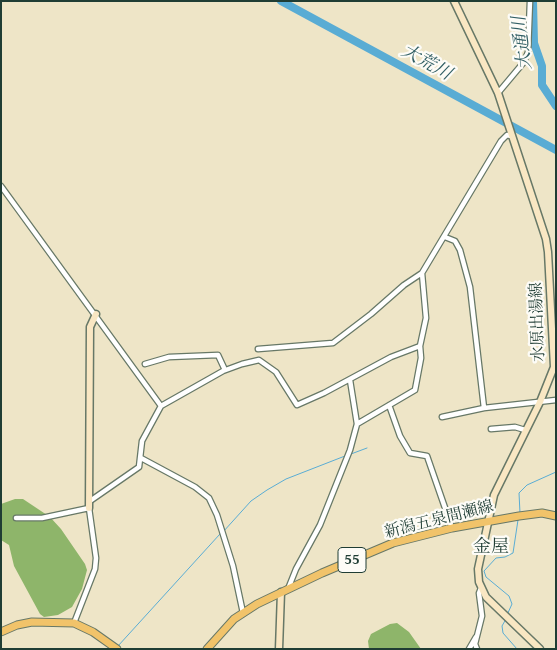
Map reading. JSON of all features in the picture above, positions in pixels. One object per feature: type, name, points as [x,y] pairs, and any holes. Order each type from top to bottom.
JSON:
[{"type":"main road","name":"水原出湯線","points":[[454,1],[498,93],[548,252],[554,367],[540,402],[494,495],[478,569],[481,588]]},
{"type":"main road","points":[[90,504],[90,327],[96,314]]},
{"type":"main road","name":"新潟五泉間瀬線","points":[[206,649],[243,613],[285,591],[393,543],[452,528],[521,516],[542,513],[556,516]]},
{"type":"main road","points":[[481,588],[540,649]]},
{"type":"main road","points":[[279,649],[285,591]]},
{"type":"main road","points":[[1,632],[16,625],[32,622],[74,622],[116,648]]},
{"type":"street","points":[[498,93],[524,62],[528,52],[530,1]]},
{"type":"street","points":[[258,350],[333,343],[404,285],[422,273],[501,141],[511,134]]},
{"type":"street","points":[[1,186],[96,314],[161,406]]},
{"type":"street","points":[[445,237],[457,243],[470,287],[484,408]]},
{"type":"street","points":[[357,424],[415,390],[421,358],[420,346],[426,318],[422,273]]},
{"type":"street","points":[[16,518],[42,518],[90,504],[139,467],[142,440],[161,406],[225,370],[259,360],[276,372],[297,405],[391,358],[420,346]]},
{"type":"street","points":[[146,364],[169,357],[218,355],[225,370]]},
{"type":"street","points":[[285,591],[320,525],[348,456],[357,424],[350,380]]},
{"type":"street","points":[[442,417],[484,408],[556,400]]},
{"type":"street","points":[[389,405],[400,436],[410,453],[427,456],[452,528]]},
{"type":"street","points":[[491,429],[515,427],[525,430]]},
{"type":"street","points":[[141,458],[195,488],[209,498],[233,566],[243,613]]},
{"type":"street","points":[[74,622],[94,569],[96,558],[90,504]]},
{"type":"street","points":[[477,649],[475,644],[476,636],[482,616],[479,593],[481,588]]},
{"type":"street","points":[[469,649],[476,636]]},
{"type":"green space","points":[[15,499],[23,499],[50,517],[61,529],[85,564],[87,570],[82,589],[72,607],[58,615],[44,617],[40,614],[14,566],[9,545],[1,540],[1,504]]},
{"type":"green space","points":[[397,623],[409,632],[421,649],[369,649],[368,641],[371,634],[390,624]]},
{"type":"waterway","name":"大荒川","points":[[281,1],[556,150]]},
{"type":"waterway","name":"大通川","points":[[533,1],[534,43],[542,66],[542,85],[556,106]]},
{"type":"waterway","points":[[351,454],[367,448]]},
{"type":"waterway","points":[[223,532],[251,501],[267,490],[286,479],[345,456]]},
{"type":"waterway","points":[[520,513],[519,493],[527,485],[556,472]]},
{"type":"waterway","points":[[507,615],[512,604],[509,596],[486,577],[484,571],[496,558],[505,557],[513,553],[518,520]]},
{"type":"waterway","points":[[118,646],[220,534]]},
{"type":"waterway","points":[[506,619],[502,626],[503,633],[517,649]]},
{"type":"district","name":"金屋","points":[[491,547]]}]
